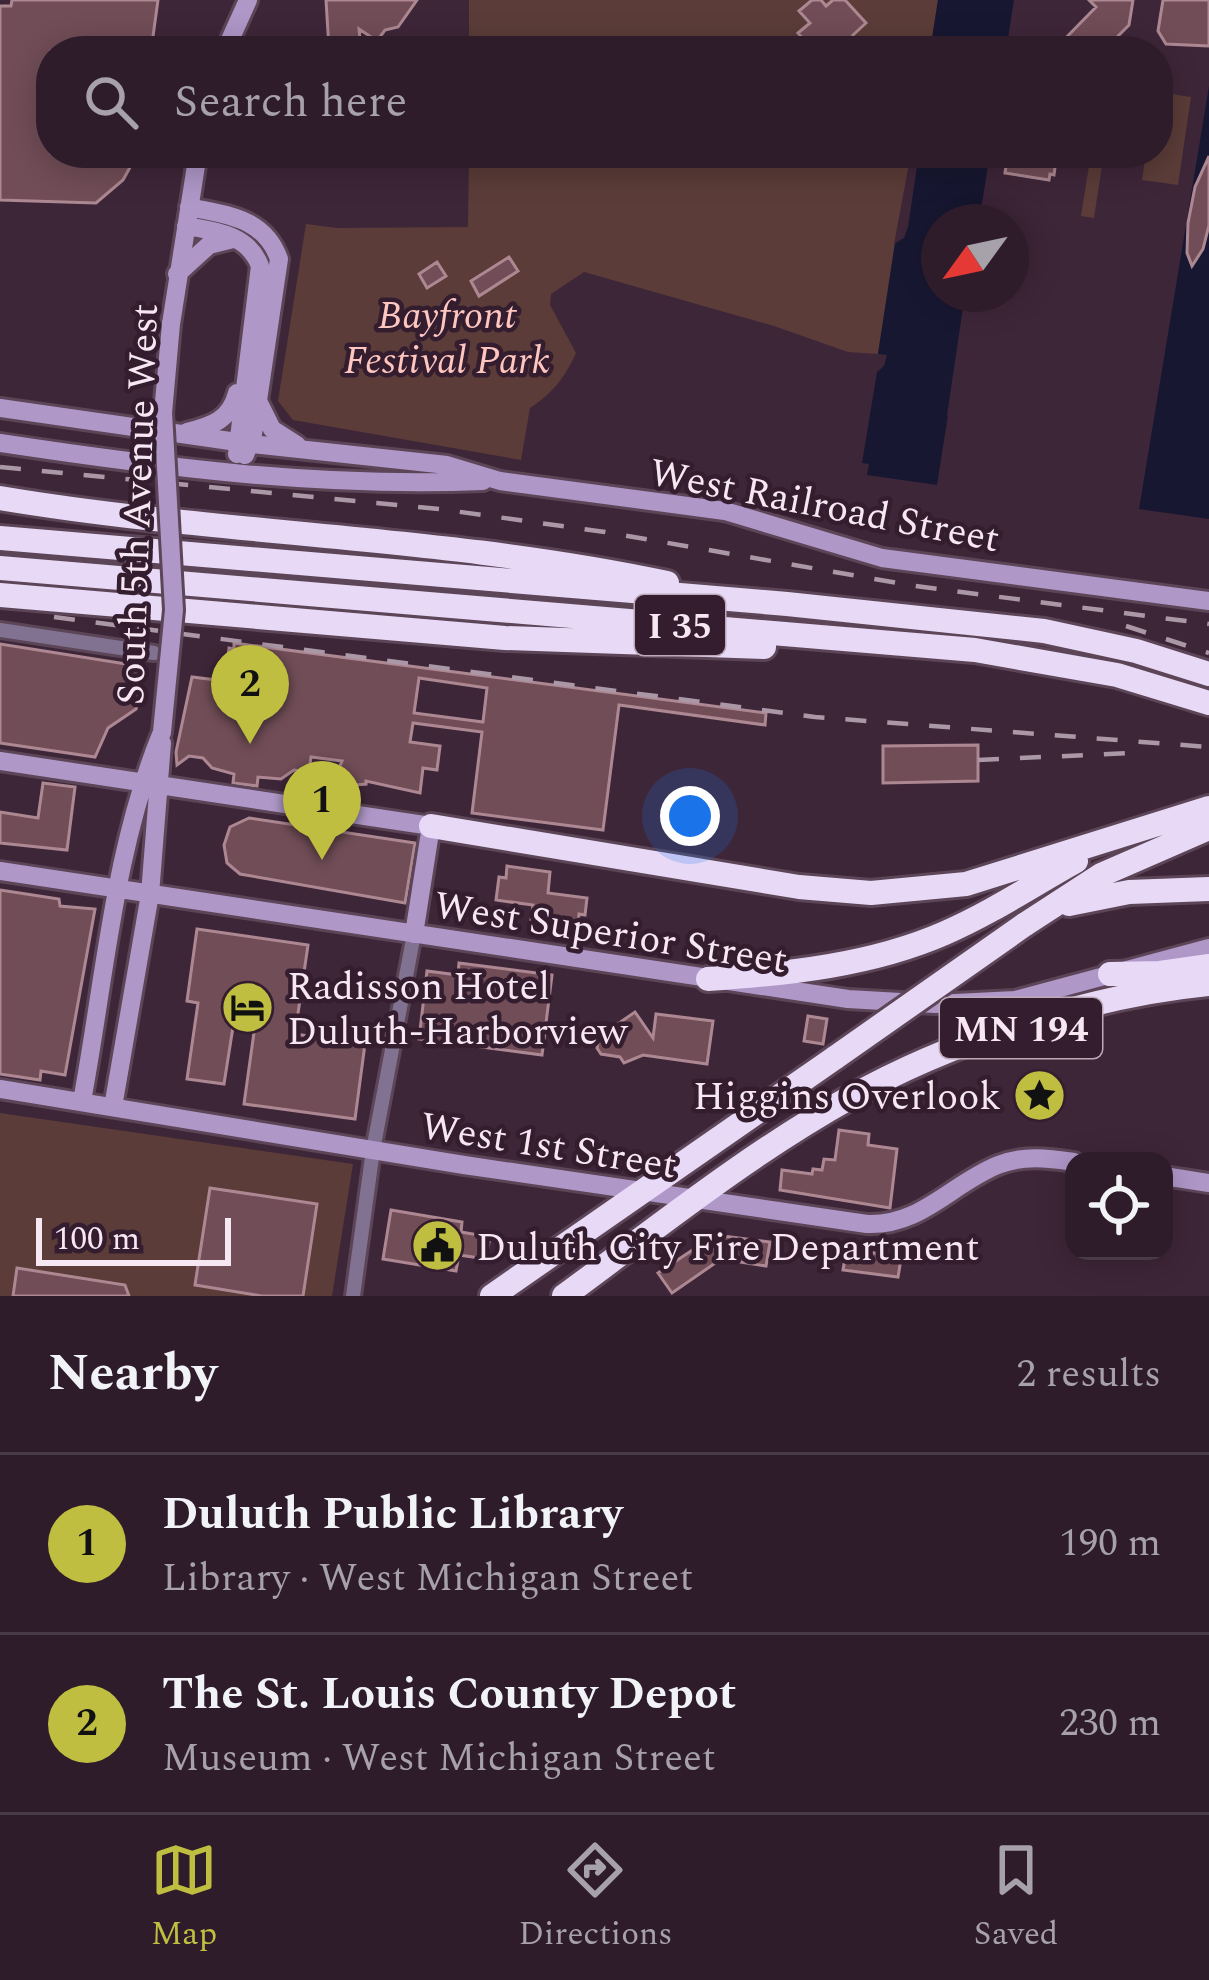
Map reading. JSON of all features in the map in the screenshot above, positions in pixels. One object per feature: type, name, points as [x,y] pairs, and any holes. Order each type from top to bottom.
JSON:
[{"type":"highway","points":[[0,502],[480,553],[606,571],[757,602]]},
{"type":"highway","name":"I 35","points":[[0,538],[1044,631],[1136,651],[1209,674]]},
{"type":"highway","name":"I 35","points":[[0,568],[1041,659],[1117,675],[1209,704]]},
{"type":"highway","points":[[0,595],[505,638],[826,649],[896,644]]},
{"type":"highway","points":[[431,826],[799,886],[871,893],[965,884],[1209,808]]},
{"type":"highway","name":"MN 194","points":[[643,1192],[1101,875],[1209,828]]},
{"type":"highway","points":[[708,979],[838,964],[925,941],[971,921],[1121,838]]},
{"type":"highway","points":[[1030,921],[1076,902],[1129,892],[1209,889]]},
{"type":"highway","name":"MN 194","points":[[1111,974],[1160,974],[1203,981]]},
{"type":"highway","name":"MN 194","points":[[564,1296],[695,1200],[856,1094],[993,1036],[1084,1008],[1203,981]]},
{"type":"highway","points":[[492,1296],[643,1192]]},
{"type":"street","points":[[231,36],[248,0]]},
{"type":"street","name":"South 5th Avenue West","points":[[82,1101],[117,890],[152,782],[162,732],[173,610],[164,413],[177,274],[195,168]]},
{"type":"street","points":[[179,434],[209,426],[227,415],[236,399],[260,266],[253,250],[238,239],[187,216]]},
{"type":"street","points":[[187,216],[254,224],[269,238],[279,259],[258,401],[238,470]]},
{"type":"street","points":[[177,274],[209,245],[238,239]]},
{"type":"street","points":[[244,443],[246,360]]},
{"type":"street","points":[[258,401],[272,429],[313,450]]},
{"type":"street","name":"West Railroad Street","points":[[0,409],[446,465],[500,481],[725,512],[882,558],[1209,601]]},
{"type":"street","name":"West Railroad Street","points":[[0,443],[238,470],[447,483],[500,481]]},
{"type":"street","points":[[0,630],[154,653]]},
{"type":"street","points":[[0,761],[431,826],[373,1150],[353,1296]]},
{"type":"street","name":"South 5th Avenue West","points":[[113,1107],[150,894],[152,782]]},
{"type":"street","name":"West Superior Street","points":[[0,871],[848,999],[973,1004],[1015,1000],[1209,948]]},
{"type":"street","name":"West 1st Street","points":[[0,1089],[695,1200],[886,1225],[918,1215],[998,1165],[1040,1156],[1065,1160]]},
{"type":"street","points":[[1173,1178],[1209,1184]]},
{"type":"green space","points":[[469,0],[938,0],[932,36],[469,36]]},
{"type":"green space","points":[[1173,94],[1191,97],[1178,185],[1142,180],[1144,168],[1173,168]]},
{"type":"green space","name":"Bayfront Festival Park","points":[[469,168],[912,168],[878,354],[848,352],[584,272],[551,294],[550,305],[576,353],[558,384],[530,408],[521,460],[293,420],[278,401],[306,224],[468,227]]},
{"type":"green space","points":[[1089,168],[1102,168],[1094,218],[1081,216]]},
{"type":"green space","points":[[188,567],[707,610],[706,616],[188,573]]},
{"type":"green space","points":[[0,1113],[353,1164],[332,1296],[0,1296]]},
{"type":"shaded area","points":[[938,0],[1014,0],[1008,36],[932,36]]},
{"type":"shaded area","points":[[1209,86],[1209,519],[1139,509]]},
{"type":"shaded area","points":[[912,168],[988,168],[982,204],[921,204],[921,312],[964,312],[937,485],[867,475],[869,464],[862,463],[877,372],[887,355],[878,354]]},
{"type":"pier","points":[[908,168],[917,168],[908,227],[904,238],[894,244]]},
{"type":"pier","points":[[962,312],[971,312],[953,421],[947,415]]},
{"type":"building","points":[[12,0],[158,0],[153,36],[36,36],[36,168],[130,168],[96,203],[0,200],[0,6],[11,6]]},
{"type":"building","points":[[326,0],[417,0],[398,27],[381,36],[359,29],[360,36],[328,36]]},
{"type":"building","points":[[812,0],[826,6],[833,0],[845,0],[866,23],[854,36],[801,36],[798,33],[810,23],[799,11]]},
{"type":"building","points":[[1089,0],[1133,0],[1129,25],[1118,36],[1068,36],[1096,7]]},
{"type":"building","points":[[1163,0],[1209,0],[1209,46],[1173,44],[1173,36],[1161,36]]},
{"type":"building","points":[[1209,156],[1209,225],[1203,249],[1192,266],[1187,253],[1188,223],[1195,187]]},
{"type":"building","points":[[1006,168],[1055,168],[1049,180],[1005,173]]},
{"type":"building","points":[[509,257],[518,271],[479,296],[471,281]]},
{"type":"building","points":[[437,262],[446,276],[427,288],[419,274]]},
{"type":"building","points":[[234,643],[766,713],[765,725],[619,705],[603,830],[472,813],[482,732],[413,723],[410,742],[440,746],[437,770],[423,768],[420,793],[366,781],[343,786],[335,778],[342,761],[311,757],[309,772],[294,770],[281,779],[258,777],[257,786],[233,783],[234,774],[212,768],[203,758],[189,756],[177,765],[176,752],[192,677],[225,681],[229,648],[234,649]],"holes":[[[419,678],[487,688],[483,722],[414,713]]]},
{"type":"building","points":[[0,644],[145,667],[136,709],[108,728],[95,757],[0,743]]},
{"type":"building","points":[[978,745],[978,781],[883,783],[883,746]]},
{"type":"building","points":[[43,783],[75,787],[67,850],[0,843],[0,812],[38,818]]},
{"type":"building","points":[[249,818],[415,843],[405,903],[240,874],[227,863],[224,845],[230,827]]},
{"type":"building","points":[[507,866],[550,872],[548,893],[587,898],[578,926],[531,920],[533,905],[496,900],[499,877],[506,878]]},
{"type":"building","points":[[0,890],[59,899],[60,906],[95,909],[65,1075],[41,1071],[40,1080],[0,1074]]},
{"type":"building","points":[[197,929],[308,945],[295,1034],[365,1044],[355,1119],[244,1104],[257,1011],[236,1008],[224,1084],[187,1079],[198,1003],[187,1001]]},
{"type":"building","points":[[459,963],[552,975],[542,1055],[419,1039],[427,971],[458,975]]},
{"type":"building","points":[[635,1012],[653,1038],[656,1014],[713,1021],[707,1064],[643,1055],[624,1063],[620,1057],[601,1054],[599,1037]]},
{"type":"building","points":[[808,1016],[827,1019],[823,1044],[804,1041]]},
{"type":"building","points":[[839,1130],[869,1134],[868,1145],[897,1149],[890,1208],[780,1190],[782,1170],[812,1174],[813,1169],[822,1170],[824,1159],[835,1160]]},
{"type":"building","points":[[210,1188],[317,1204],[303,1296],[262,1296],[195,1285]]},
{"type":"building","name":"Duluth City Fire Department","points":[[391,1210],[462,1222],[461,1232],[490,1237],[486,1259],[459,1255],[456,1271],[383,1259]]},
{"type":"building","points":[[715,1235],[770,1242],[766,1266],[721,1259],[672,1293],[658,1273]]},
{"type":"building","points":[[847,1247],[901,1259],[898,1277],[843,1270]]},
{"type":"building","points":[[17,1268],[125,1285],[129,1296],[13,1296]]},
{"type":"railway","points":[[0,467],[439,509],[605,532],[915,586],[1209,624]]},
{"type":"railway","points":[[54,617],[815,717],[1209,747]]},
{"type":"railway","points":[[1126,626],[1209,653]]},
{"type":"railway","points":[[978,760],[1131,753]]},
{"type":"place","name":"The St. Louis County Depot","points":[[250,744]]},
{"type":"place","name":"Duluth Public Library","points":[[322,860]]},
{"type":"place","name":"Radisson Hotel Duluth-Harborview","points":[[248,1007]]},
{"type":"place","name":"Higgins Overlook","points":[[1040,1095]]},
{"type":"place","name":"Duluth City Fire Department","points":[[437,1246]]}]
